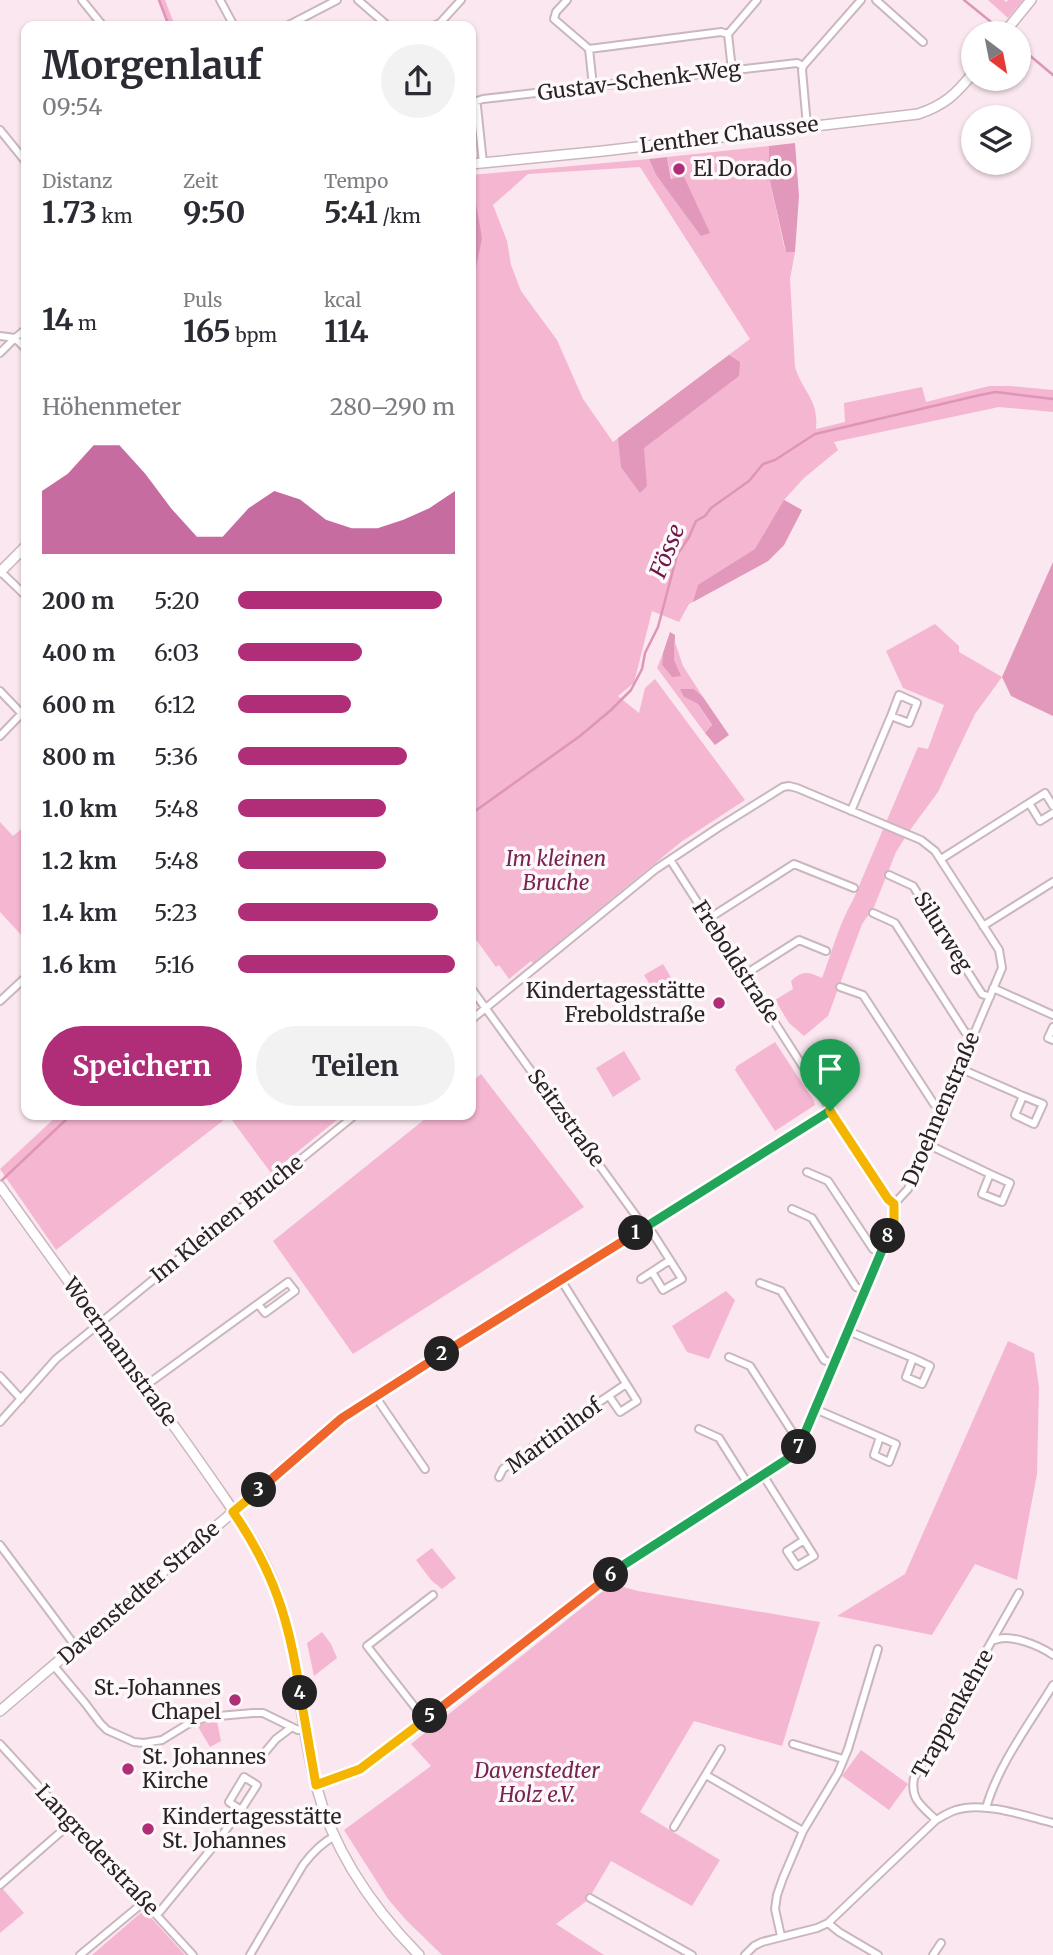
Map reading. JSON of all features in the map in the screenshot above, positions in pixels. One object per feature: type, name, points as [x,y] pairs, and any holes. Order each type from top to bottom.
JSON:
[{"type":"street","points":[[82,0],[99,21]]},
{"type":"street","points":[[220,0],[231,21]]},
{"type":"street","points":[[297,21],[337,0]]},
{"type":"street","points":[[358,0],[382,21]]},
{"type":"street","points":[[442,21],[461,0]]},
{"type":"street","points":[[566,0],[554,19],[589,49],[593,86]]},
{"type":"street","points":[[732,70],[728,34],[757,0]]},
{"type":"street","points":[[807,126],[803,66],[861,0]]},
{"type":"street","points":[[876,0],[923,42]]},
{"type":"street","points":[[1014,21],[1031,0]]},
{"type":"street","points":[[589,49],[721,32],[728,34]]},
{"type":"street","name":"Gustav-Schenk-Weg","points":[[476,100],[797,63],[803,66]]},
{"type":"street","name":"Lenther Chaussee","points":[[476,164],[918,114],[944,103],[961,88]]},
{"type":"street","points":[[476,105],[483,163]]},
{"type":"street","points":[[0,130],[21,156]]},
{"type":"street","points":[[0,353],[21,333]]},
{"type":"street","points":[[0,336],[15,338],[21,344]]},
{"type":"street","points":[[21,551],[0,572],[21,591]]},
{"type":"street","points":[[0,691],[21,709]]},
{"type":"street","points":[[476,1016],[656,869],[783,787],[797,788],[851,811],[899,695],[916,703],[909,723],[891,716]]},
{"type":"street","points":[[0,736],[21,715]]},
{"type":"street","points":[[941,859],[1045,793],[1053,806]]},
{"type":"street","points":[[1029,803],[1040,821],[1053,813]]},
{"type":"street","name":"Droehnenstraße","points":[[316,1785],[360,1769],[625,1564],[792,1456],[804,1436],[894,1222],[894,1204],[908,1189],[1002,968],[999,950],[941,859],[929,845],[851,811]]},
{"type":"street","name":"Freboldstraße","points":[[671,860],[830,1111],[888,1199],[894,1204]]},
{"type":"street","points":[[708,919],[794,864],[854,888]]},
{"type":"street","name":"Silurweg","points":[[889,875],[913,886],[982,994],[990,997]]},
{"type":"street","points":[[983,926],[1053,882]]},
{"type":"street","points":[[873,913],[895,923],[965,1032],[973,1035]]},
{"type":"street","points":[[744,975],[799,940],[826,951]]},
{"type":"street","points":[[0,1001],[21,982]]},
{"type":"street","points":[[840,987],[863,995],[934,1104],[943,1108]]},
{"type":"street","points":[[993,988],[1053,1015]]},
{"type":"street","points":[[0,989],[6,996]]},
{"type":"street","name":"Seitzstraße","points":[[476,995],[670,1260]]},
{"type":"street","points":[[1053,1027],[1048,1038],[1053,1040]]},
{"type":"street","points":[[959,1068],[1043,1104],[1034,1124],[1015,1115],[1023,1096]]},
{"type":"street","name":"Davenstedter Straße","points":[[0,1711],[236,1515],[342,1418],[830,1111]]},
{"type":"street","name":"Im Kleinen Bruche","points":[[0,1422],[56,1359],[349,1120]]},
{"type":"street","points":[[928,1144],[1010,1183],[1002,1202],[982,1194],[990,1174]]},
{"type":"street","points":[[807,1172],[828,1181],[873,1249],[881,1253]]},
{"type":"street","name":"Woermannstraße","points":[[1,1187],[236,1515],[268,1569],[285,1615],[294,1653],[316,1785],[335,1836],[350,1867],[372,1901],[419,1955]]},
{"type":"street","points":[[792,1209],[812,1218],[856,1287],[865,1290]]},
{"type":"street","points":[[641,1279],[670,1260],[682,1279],[663,1290],[652,1272]]},
{"type":"street","points":[[561,1280],[626,1384]]},
{"type":"street","points":[[145,1386],[288,1282],[295,1291],[265,1313],[258,1304]]},
{"type":"street","points":[[760,1283],[781,1291],[824,1360],[834,1364]]},
{"type":"street","points":[[848,1331],[913,1358],[930,1366],[922,1384],[906,1377],[913,1358]]},
{"type":"street","points":[[729,1357],[750,1366],[793,1433],[804,1436]]},
{"type":"street","points":[[0,1376],[20,1399]]},
{"type":"street","name":"Martinihof","points":[[499,1477],[503,1469],[626,1384],[637,1401],[620,1412],[610,1396]]},
{"type":"street","points":[[375,1396],[425,1469]]},
{"type":"street","points":[[815,1409],[880,1437]]},
{"type":"street","points":[[699,1429],[719,1438],[748,1484]]},
{"type":"street","points":[[763,1475],[804,1540],[814,1556],[797,1566],[787,1551],[804,1540]]},
{"type":"street","points":[[0,1545],[76,1647]]},
{"type":"street","name":"Trappenkehre","points":[[936,1820],[915,1798],[912,1788],[914,1778],[1019,1593]]},
{"type":"street","points":[[425,1720],[366,1646],[433,1595]]},
{"type":"street","name":"Trappenkehre","points":[[993,1641],[1009,1637],[1053,1655]]},
{"type":"street","points":[[781,1937],[775,1909],[777,1895],[803,1831],[838,1773],[878,1650]]},
{"type":"street","points":[[54,1666],[107,1730],[134,1742],[154,1742],[199,1719],[243,1714],[262,1713],[298,1730],[305,1729]]},
{"type":"street","points":[[986,1808],[991,1791],[1004,1766],[1053,1685]]},
{"type":"street","points":[[261,1757],[276,1739],[292,1727]]},
{"type":"street","name":"Langrederstraße","points":[[0,1744],[193,1955]]},
{"type":"street","points":[[793,1744],[843,1759]]},
{"type":"street","points":[[674,1827],[721,1749]]},
{"type":"street","points":[[706,1774],[803,1831]]},
{"type":"street","points":[[157,1915],[212,1848],[241,1810],[257,1785],[244,1777],[229,1802],[241,1810]]},
{"type":"street","points":[[745,1955],[762,1942],[828,1923],[936,1820],[958,1809],[986,1808],[1053,1823]]},
{"type":"street","points":[[0,1885],[71,1823]]},
{"type":"street","points":[[250,1955],[303,1865],[313,1852],[335,1836]]},
{"type":"street","points":[[590,1898],[692,1955]]},
{"type":"street","points":[[80,1955],[144,1902]]},
{"type":"street","points":[[828,1923],[878,1955]]},
{"type":"street","points":[[933,1955],[941,1943]]},
{"type":"green space","points":[[158,0],[165,0],[173,21],[166,21]]},
{"type":"green space","points":[[988,0],[1006,2],[1023,0],[1008,18]]},
{"type":"green space","name":"Im kleinen Bruche","points":[[769,146],[769,177],[784,246],[786,252],[795,252],[790,279],[795,367],[813,403],[816,429],[845,422],[844,403],[922,387],[926,402],[989,386],[1053,390],[1053,412],[999,407],[834,442],[838,450],[804,478],[784,500],[802,510],[784,545],[768,561],[689,604],[679,622],[652,611],[634,683],[618,696],[639,713],[645,688],[655,679],[745,800],[681,842],[533,963],[531,961],[509,979],[499,965],[496,967],[476,940],[476,175],[649,159],[656,175],[702,236],[672,179],[667,157]],"holes":[[[640,167],[750,339],[613,442],[583,399],[557,340],[521,291],[511,265],[507,241],[493,205],[528,174]]]},
{"type":"green space","points":[[935,624],[959,646],[959,652],[1002,677],[975,714],[938,792],[896,852],[874,907],[862,924],[828,1016],[804,1036],[789,1023],[775,1000],[793,989],[791,981],[799,975],[809,973],[822,978],[844,919],[918,747],[928,749],[944,705],[903,688],[886,651]]},
{"type":"green space","points":[[675,642],[683,666],[703,697],[694,689],[684,697],[698,704],[712,726],[705,733],[657,668],[663,653],[662,665],[672,677]]},
{"type":"green space","points":[[0,822],[13,836],[21,829],[21,935],[0,912]]},
{"type":"green space","points":[[663,964],[678,989],[660,1001],[644,975]]},
{"type":"green space","points":[[775,1042],[815,1105],[775,1131],[735,1070],[737,1066]]},
{"type":"green space","points":[[624,1051],[641,1079],[613,1097],[596,1068]]},
{"type":"green space","points":[[481,1074],[584,1207],[353,1354],[273,1241],[424,1120],[476,1120],[476,1078]]},
{"type":"green space","points":[[53,1120],[224,1120],[56,1250],[0,1169]]},
{"type":"green space","points":[[232,1120],[337,1120],[271,1173]]},
{"type":"green space","points":[[726,1291],[735,1300],[709,1359],[687,1352],[672,1326]]},
{"type":"green space","points":[[1008,1341],[1034,1353],[1039,1387],[1037,1474],[1017,1580],[975,1564],[932,1635],[837,1616],[905,1574]]},
{"type":"green space","points":[[432,1548],[456,1578],[442,1589],[431,1580],[416,1560]]},
{"type":"green space","name":"Davenstedter Holz e.V.","points":[[612,1584],[638,1591],[820,1622],[782,1746],[694,1721],[640,1812],[720,1860],[692,1906],[611,1861],[588,1900],[556,1924],[604,1955],[442,1955],[388,1899],[344,1830],[431,1766],[411,1744]]},
{"type":"green space","points":[[322,1632],[337,1658],[314,1676],[307,1643]]},
{"type":"green space","points":[[217,1721],[221,1741],[210,1747],[197,1725]]},
{"type":"green space","points":[[861,1750],[908,1784],[889,1810],[842,1776]]},
{"type":"green space","points":[[2,1888],[24,1913],[0,1933],[0,1890]]},
{"type":"green space","points":[[144,1910],[185,1955],[92,1955]]},
{"type":"shaded area","points":[[795,143],[799,196],[795,252],[786,252],[769,177],[769,146]]},
{"type":"shaded area","points":[[667,157],[671,179],[684,177],[710,233],[701,236],[656,175],[649,159]]},
{"type":"shaded area","points":[[476,204],[482,238],[476,268]]},
{"type":"shaded area","points":[[729,355],[740,362],[739,376],[644,448],[647,486],[640,493],[621,467],[618,438]]},
{"type":"shaded area","points":[[784,500],[802,510],[784,545],[768,561],[693,602],[698,585],[755,549]]},
{"type":"shaded area","points":[[1053,562],[1053,716],[1011,696],[1002,677]]},
{"type":"shaded area","points":[[670,632],[675,635],[674,660],[681,676],[672,677],[662,665]]},
{"type":"shaded area","points":[[680,689],[694,689],[703,697],[729,735],[715,745],[705,733],[712,725],[698,704],[684,697]]},
{"type":"waterway","points":[[159,0],[167,21]]},
{"type":"waterway","points":[[964,0],[990,21]]},
{"type":"waterway","points":[[1031,57],[1053,75]]},
{"type":"waterway","name":"Fösse","points":[[476,810],[580,736],[631,690],[658,627],[677,555],[696,521],[749,481],[763,464],[775,460],[815,434],[980,395],[996,392],[1053,399]]},
{"type":"waterway","name":"Fösse","points":[[0,1182],[66,1120]]},
{"type":"place","name":"El Dorado","points":[[679,169]]},
{"type":"place","name":"Kindertagesstätte Freboldstraße","points":[[719,1003]]},
{"type":"place","name":"St.-Johannes Chapel","points":[[235,1700]]},
{"type":"place","name":"St. Johannes Kirche","points":[[128,1769]]},
{"type":"place","name":"Kindertagesstätte St. Johannes","points":[[148,1829]]},
{"type":"route","points":[[830,1111],[888,1199],[894,1204],[894,1222],[799,1447],[792,1456],[625,1564],[374,1760],[347,1775],[316,1785],[285,1615],[268,1569],[233,1512],[342,1418],[830,1111]]}]
